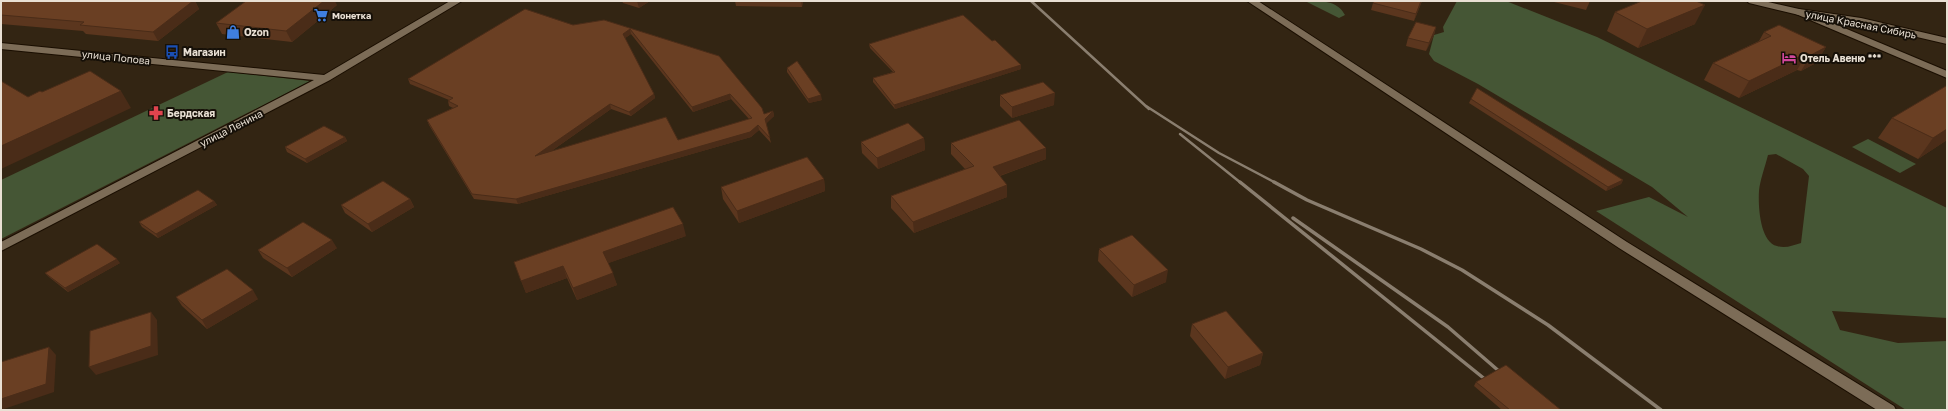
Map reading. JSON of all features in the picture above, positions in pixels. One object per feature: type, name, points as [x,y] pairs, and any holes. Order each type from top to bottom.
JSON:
[{"type":"street","name":"улица Ленина","points":[[1,247],[326,78],[457,1]]},
{"type":"street","points":[[1252,1],[1623,245],[1889,410]]},
{"type":"street","name":"улица Красная Сибирь","points":[[1752,1],[1799,12],[1861,21],[1947,42]]},
{"type":"street","points":[[1799,12],[1947,75]]},
{"type":"street","name":"улица Попова","points":[[1,46],[326,78]]},
{"type":"green space","points":[[1305,1],[1328,2],[1338,6],[1345,15],[1339,18]]},
{"type":"green space","points":[[1457,1],[1506,1],[1597,37],[1947,208],[1947,318],[1832,311],[1840,330],[1898,343],[1947,341],[1947,410],[1906,410],[1596,211],[1649,197],[1688,217],[1652,187],[1478,84],[1434,61],[1429,54],[1434,35],[1444,32],[1443,27]],"holes":[[[1776,154],[1803,169],[1809,176],[1801,243],[1792,246],[1780,247],[1771,243],[1767,238],[1761,223],[1759,198],[1761,178],[1768,155]]]},
{"type":"green space","points":[[228,72],[310,81],[1,239],[1,180]]},
{"type":"green space","points":[[1868,139],[1916,164],[1900,173],[1852,147]]},
{"type":"building","points":[[1,1],[193,1],[153,32],[80,25],[84,22],[1,15]]},
{"type":"building","points":[[246,1],[324,1],[286,31],[216,23]]},
{"type":"building","points":[[1374,1],[1421,1],[1416,14],[1373,3]]},
{"type":"building","points":[[1642,1],[1696,1],[1705,5],[1647,29],[1615,12]]},
{"type":"building","points":[[525,9],[573,25],[604,20],[719,56],[762,108],[764,114],[773,111],[765,119],[770,138],[758,125],[750,132],[516,199],[472,194],[427,120],[458,106],[448,101],[453,98],[408,79]],"holes":[[[630,29],[692,107],[730,94],[752,118],[678,140],[666,117],[535,156],[610,104],[629,112],[654,94],[623,34]]]},
{"type":"building","points":[[963,15],[992,41],[995,40],[1021,65],[894,105],[873,78],[895,72],[869,44]]},
{"type":"building","points":[[1416,22],[1436,27],[1429,43],[1408,38]]},
{"type":"building","points":[[1779,25],[1826,47],[1811,55],[1807,53],[1749,81],[1713,63],[1771,36],[1764,32]]},
{"type":"building","points":[[797,61],[821,95],[808,99],[787,68]]},
{"type":"building","points":[[90,71],[121,91],[1,146],[1,81],[28,97]]},
{"type":"building","points":[[1043,82],[1055,93],[1012,107],[1000,95]]},
{"type":"building","points":[[1946,86],[1947,129],[1933,138],[1892,118]]},
{"type":"building","points":[[1477,88],[1623,180],[1608,187],[1471,99]]},
{"type":"building","points":[[1019,120],[1046,148],[993,167],[1007,185],[913,222],[891,196],[974,166],[951,143]]},
{"type":"building","points":[[908,123],[924,138],[877,158],[861,142]]},
{"type":"building","points":[[324,126],[345,137],[305,159],[285,147]]},
{"type":"building","points":[[807,157],[824,179],[737,211],[721,187]]},
{"type":"building","points":[[383,181],[410,199],[368,224],[341,205]]},
{"type":"building","points":[[198,190],[214,201],[156,234],[139,222]]},
{"type":"building","points":[[673,207],[683,224],[603,252],[613,273],[573,288],[563,266],[521,281],[514,262]]},
{"type":"building","points":[[303,222],[332,240],[287,268],[258,250]]},
{"type":"building","points":[[1132,235],[1168,270],[1134,285],[1099,249]]},
{"type":"building","points":[[97,244],[117,259],[65,288],[45,273]]},
{"type":"building","points":[[227,269],[253,290],[202,320],[176,297]]},
{"type":"building","points":[[1226,311],[1263,353],[1228,367],[1192,324]]},
{"type":"building","points":[[151,312],[151,346],[89,367],[90,331]]},
{"type":"building","points":[[49,347],[46,384],[1,399],[1,362]]},
{"type":"building","points":[[1506,365],[1561,410],[1510,410],[1476,382]]},
{"type":"railway","points":[[1031,1],[1149,109]]},
{"type":"railway","points":[[1146,106],[1219,153],[1276,183]]},
{"type":"railway","points":[[1180,134],[1241,183]]},
{"type":"railway","points":[[1240,182],[1486,380]]},
{"type":"railway","points":[[1274,182],[1307,200],[1421,249],[1462,270],[1548,325],[1661,410]]},
{"type":"railway","points":[[1293,218],[1448,327],[1500,372]]},
{"type":"place","name":"Монетка","points":[[321,15]]},
{"type":"place","name":"Ozon","points":[[233,32]]},
{"type":"place","name":"Магазин","points":[[172,52]]},
{"type":"place","name":"Отель Авеню ***","points":[[1789,58]]},
{"type":"place","name":"Бердская","points":[[156,113]]}]
